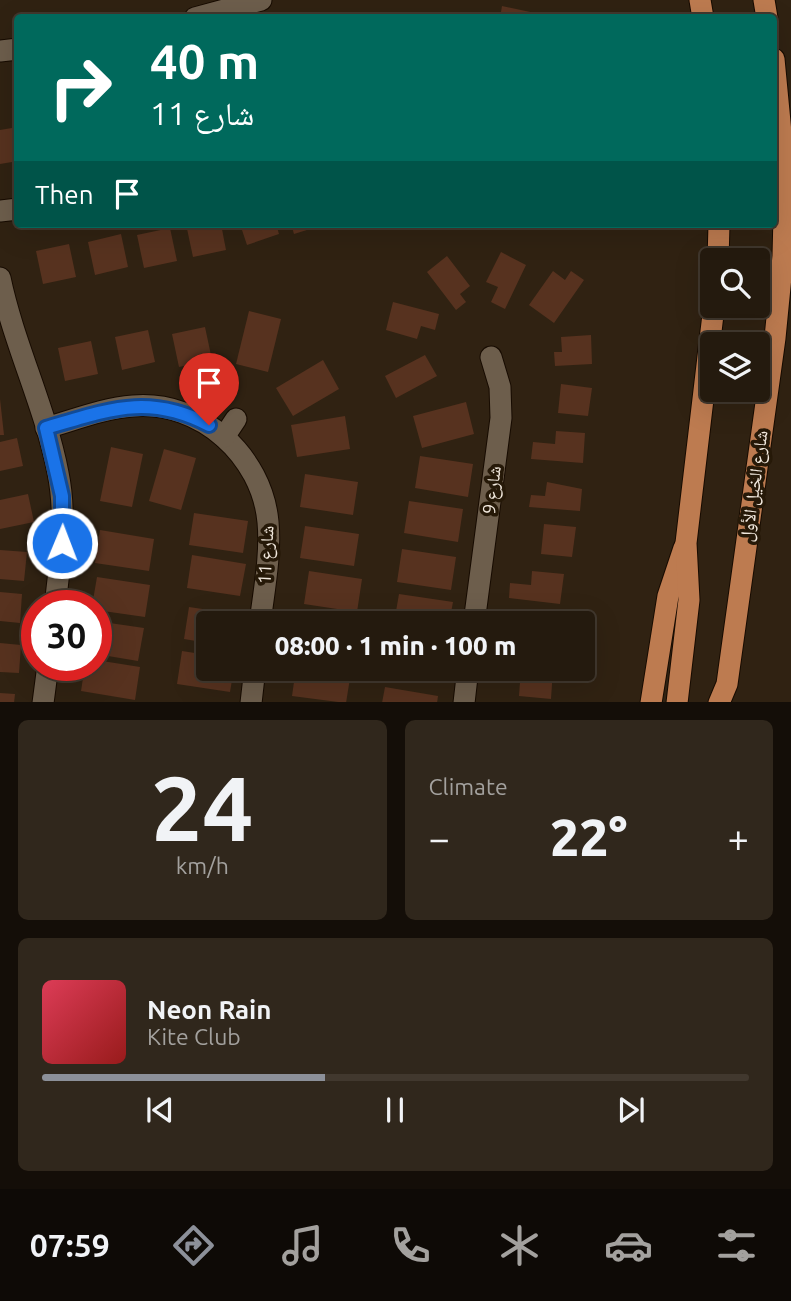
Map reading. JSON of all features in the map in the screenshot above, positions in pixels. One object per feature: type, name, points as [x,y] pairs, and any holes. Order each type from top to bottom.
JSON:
[{"type":"main road","name":"شارع الخيل الأول","points":[[725,696],[775,338],[783,257],[785,175],[777,91]]},
{"type":"main road","points":[[718,248],[719,228]]},
{"type":"main road","points":[[677,702],[689,600],[686,543],[714,318]]},
{"type":"main road","points":[[651,702],[668,596],[686,543]]},
{"type":"street","points":[[210,14],[261,0]]},
{"type":"street","points":[[0,278],[15,337],[46,428],[62,496],[62,543],[57,590]]},
{"type":"street","name":"شارع 9","points":[[476,611],[501,418],[499,387],[491,357]]},
{"type":"street","name":"شارع 11","points":[[46,428],[117,408],[155,405],[192,416],[224,437],[250,466],[265,501],[269,540],[261,611]]},
{"type":"street","points":[[224,437],[236,419]]},
{"type":"street","points":[[43,702],[46,681]]},
{"type":"street","points":[[251,702],[253,681]]},
{"type":"street","points":[[464,702],[466,681]]},
{"type":"building","points":[[502,6],[535,13],[535,14],[501,14]]},
{"type":"building","points":[[14,128],[14,162],[0,164],[0,130]]},
{"type":"building","points":[[170,228],[177,261],[144,268],[137,235]]},
{"type":"building","points":[[187,228],[222,228],[226,250],[193,257]]},
{"type":"building","points":[[241,228],[277,228],[279,234],[247,245]]},
{"type":"building","points":[[292,228],[313,228],[294,234]]},
{"type":"building","points":[[121,234],[128,267],[95,275],[88,242]]},
{"type":"building","points":[[69,244],[76,277],[43,284],[36,251]]},
{"type":"building","points":[[501,252],[526,265],[505,309],[491,302],[498,287],[486,282]]},
{"type":"building","points":[[447,256],[470,286],[460,294],[466,302],[456,310],[427,272]]},
{"type":"building","points":[[553,271],[565,280],[571,271],[584,280],[554,323],[529,305]]},
{"type":"building","points":[[393,302],[439,314],[435,330],[421,326],[417,339],[386,330]]},
{"type":"building","points":[[249,311],[281,319],[268,372],[236,364]]},
{"type":"building","points":[[205,327],[212,360],[179,367],[172,334]]},
{"type":"building","points":[[148,330],[155,362],[122,370],[115,337]]},
{"type":"building","points":[[591,335],[592,364],[555,366],[554,352],[562,352],[561,337]]},
{"type":"building","points":[[91,341],[98,374],[65,381],[58,348]]},
{"type":"building","points":[[425,355],[437,376],[396,398],[385,376]]},
{"type":"building","points":[[323,360],[339,389],[293,416],[276,388]]},
{"type":"building","points":[[561,384],[592,388],[588,416],[558,413]]},
{"type":"building","points":[[0,399],[4,435],[0,435]]},
{"type":"building","points":[[466,402],[474,434],[422,448],[413,416]]},
{"type":"building","points":[[345,416],[350,449],[297,457],[291,425]]},
{"type":"building","points":[[556,431],[585,433],[583,463],[531,459],[533,442],[555,444]]},
{"type":"building","points":[[17,438],[23,466],[0,471],[0,442]]},
{"type":"building","points":[[111,447],[143,454],[132,507],[100,501]]},
{"type":"building","points":[[164,449],[196,458],[181,510],[149,501]]},
{"type":"building","points":[[420,456],[473,464],[468,497],[415,488]]},
{"type":"building","points":[[305,474],[358,482],[353,515],[300,507]]},
{"type":"building","points":[[547,482],[582,489],[580,511],[529,507],[531,495],[545,496]]},
{"type":"building","points":[[28,494],[34,522],[0,529],[0,500]]},
{"type":"building","points":[[409,501],[463,509],[458,542],[404,533]]},
{"type":"building","points":[[194,513],[248,521],[243,553],[189,545]]},
{"type":"building","points":[[544,524],[576,527],[572,557],[541,554]]},
{"type":"building","points":[[305,526],[359,534],[354,566],[300,558]]},
{"type":"building","points":[[100,530],[154,539],[149,571],[95,563]]},
{"type":"building","points":[[402,549],[456,557],[451,590],[397,582]]},
{"type":"building","points":[[0,550],[27,552],[24,581],[0,579]]},
{"type":"building","points":[[192,555],[246,564],[240,596],[187,588]]},
{"type":"building","points":[[309,571],[362,579],[357,611],[304,604]]},
{"type":"building","points":[[532,571],[564,574],[560,604],[509,598],[510,583],[531,585]]},
{"type":"building","points":[[97,577],[150,585],[145,617],[112,612],[112,590],[95,590]]},
{"type":"building","points":[[0,592],[21,594],[20,623],[0,621]]},
{"type":"building","points":[[399,594],[453,602],[451,611],[396,611]]},
{"type":"building","points":[[189,607],[216,611],[196,611],[196,641],[184,639]]},
{"type":"building","points":[[112,623],[144,628],[138,661],[112,657]]},
{"type":"building","points":[[0,643],[21,645],[19,673],[0,672]]},
{"type":"building","points":[[182,651],[196,653],[196,681],[232,681],[230,692],[177,684]]},
{"type":"building","points":[[112,663],[140,667],[135,700],[81,691],[83,681],[112,681]]},
{"type":"building","points":[[294,681],[350,681],[346,702],[292,696]]},
{"type":"building","points":[[520,681],[552,681],[551,699],[519,696]]},
{"type":"building","points":[[385,687],[438,696],[437,702],[382,702]]},
{"type":"building","points":[[0,693],[15,694],[14,702],[0,702]]},
{"type":"route","points":[[62,543],[62,496],[46,428],[135,405],[155,405],[174,410],[209,425]]}]
